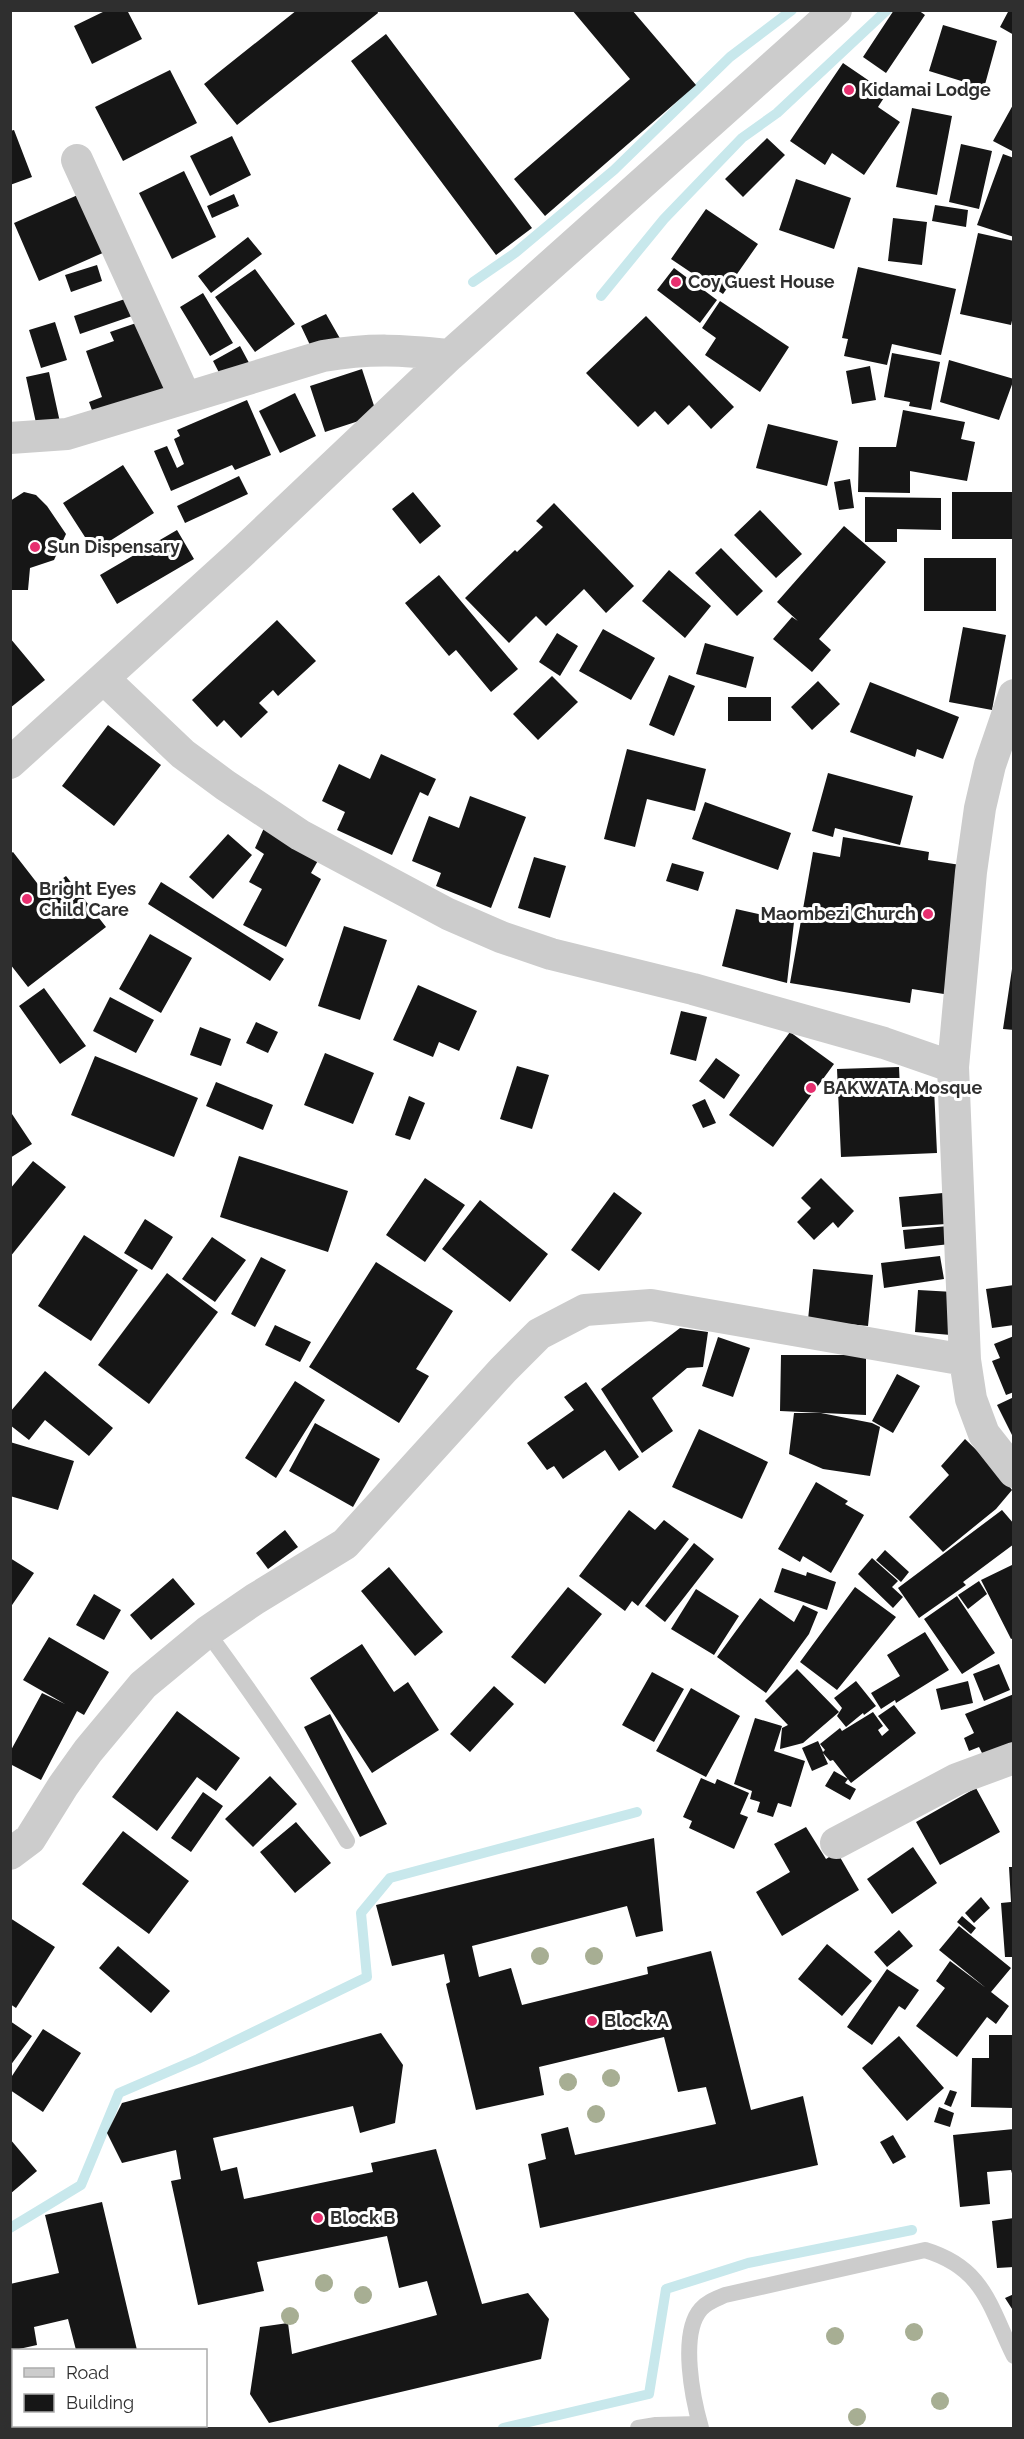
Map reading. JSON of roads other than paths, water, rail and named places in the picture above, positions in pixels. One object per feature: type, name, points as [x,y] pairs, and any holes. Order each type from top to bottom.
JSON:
[{"type":"street","points":[[10,763],[238,556],[450,355],[836,10]]},
{"type":"street","points":[[77,160],[185,397]]},
{"type":"street","points":[[10,438],[67,434],[323,356],[394,349],[450,355]]},
{"type":"street","points":[[104,680],[183,754],[225,785],[300,835],[448,914],[501,937],[551,954],[727,999],[884,1043],[952,1066]]},
{"type":"street","points":[[1014,695],[990,765],[980,808],[969,883],[952,1066],[965,1360],[972,1399],[984,1434],[1014,1472]]},
{"type":"street","points":[[10,1854],[30,1839],[88,1750],[143,1685],[207,1632],[255,1599],[345,1544],[503,1370],[539,1334],[585,1310],[651,1305],[965,1360]]},
{"type":"street","points":[[836,1843],[957,1779],[1014,1758]]},
{"type":"lane","points":[[207,1632],[290,1749],[347,1841]]},
{"type":"lane","points":[[638,2428],[656,2425],[700,2426],[689,2366],[690,2336],[696,2316],[711,2300],[925,2250],[947,2257],[966,2269],[981,2287],[1014,2356]]},
{"type":"waterway","points":[[473,282],[515,253],[614,170],[730,57],[792,10]]},
{"type":"waterway","points":[[601,296],[664,219],[742,138],[777,113],[887,10]]},
{"type":"waterway","points":[[10,2228],[81,2185],[119,2093],[198,2059],[367,1977],[361,1913],[390,1878],[637,1812]]},
{"type":"waterway","points":[[503,2428],[649,2394],[666,2289],[748,2263],[912,2230]]},
{"type":"place","name":"Kidamai Lodge","points":[[849,90]]},
{"type":"place","name":"Coy Guest House","points":[[676,282]]},
{"type":"place","name":"Sun Dispensary","points":[[35,547]]},
{"type":"place","name":"Bright Eyes Child Care","points":[[27,899]]},
{"type":"place","name":"Maombezi Church","points":[[928,914]]},
{"type":"place","name":"BAKWATA Mosque","points":[[811,1088]]},
{"type":"place","name":"Block A","points":[[592,2021]]},
{"type":"place","name":"Block B","points":[[318,2218]]}]
